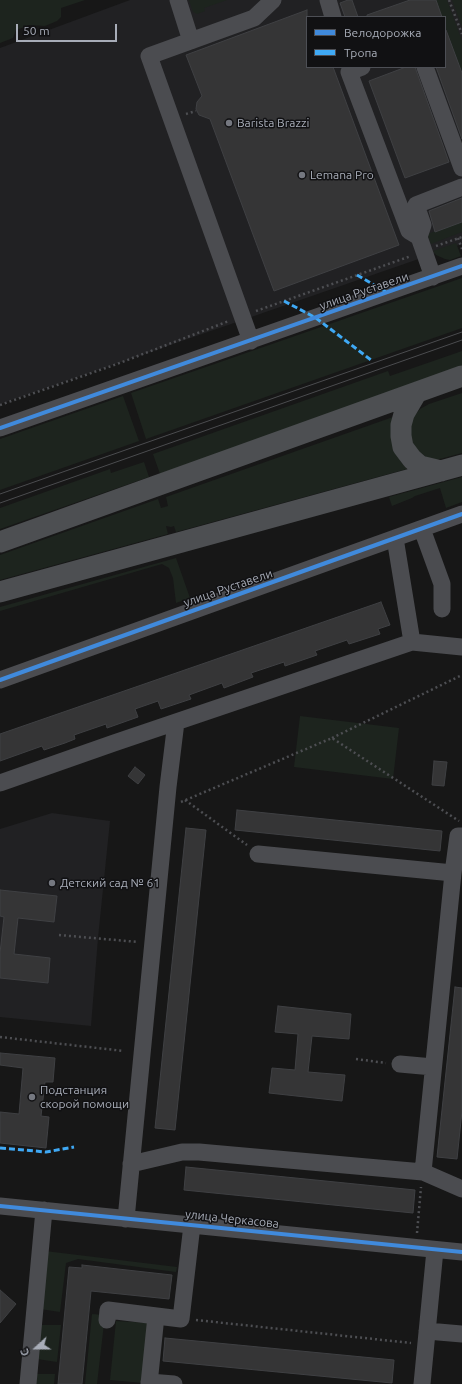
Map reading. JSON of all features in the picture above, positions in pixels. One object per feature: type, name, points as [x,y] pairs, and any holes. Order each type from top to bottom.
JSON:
[{"type":"main road","points":[[0,542],[462,376]]},
{"type":"main road","points":[[417,392],[404,414],[401,425],[403,447],[412,459],[420,466],[441,471]]},
{"type":"main road","points":[[0,592],[462,465]]},
{"type":"street","points":[[178,0],[191,41]]},
{"type":"street","points":[[251,341],[149,56],[254,18],[273,0]]},
{"type":"street","points":[[328,0],[334,16]]},
{"type":"street","points":[[425,68],[462,168]]},
{"type":"street","points":[[353,69],[409,231],[419,237]]},
{"type":"street","points":[[433,277],[419,237],[423,225],[416,205],[462,187]]},
{"type":"street","name":"улица Руставели","points":[[0,428],[462,266]]},
{"type":"street","name":"улица Руставели","points":[[0,680],[462,514]]},
{"type":"street","points":[[422,529],[442,584],[442,609]]},
{"type":"street","points":[[395,538],[412,642]]},
{"type":"street","points":[[0,784],[176,722],[412,642],[462,647]]},
{"type":"street","points":[[126,1219],[168,787],[176,722]]},
{"type":"street","points":[[423,1172],[453,874],[458,836],[461,829]]},
{"type":"street","points":[[258,854],[453,874]]},
{"type":"street","points":[[400,1064],[433,1067]]},
{"type":"street","points":[[131,1164],[182,1152],[199,1152],[423,1172],[462,1189]]},
{"type":"street","name":"улица Черкасова","points":[[0,1206],[462,1252]]},
{"type":"street","points":[[28,1384],[44,1210]]},
{"type":"street","points":[[107,1320],[108,1310],[181,1319],[192,1225]]},
{"type":"street","points":[[422,1384],[435,1250]]},
{"type":"street","points":[[156,1316],[149,1383],[174,1384]]},
{"type":"street","points":[[426,1338],[462,1334]]},
{"type":"path","points":[[449,0],[462,34]]},
{"type":"path","points":[[185,115],[196,111]]},
{"type":"path","points":[[458,238],[462,249]]},
{"type":"path","points":[[0,405],[23,397]]},
{"type":"path","points":[[166,808],[332,738],[462,674]]},
{"type":"path","points":[[332,738],[461,829]]},
{"type":"path","points":[[168,787],[258,854]]},
{"type":"path","points":[[60,935],[153,943]]},
{"type":"path","points":[[0,1037],[124,1051]]},
{"type":"path","points":[[356,1060],[400,1064]]},
{"type":"path","points":[[415,1248],[423,1172]]},
{"type":"path","points":[[181,1319],[426,1338]]},
{"type":"shaded area","points":[[0,0],[85,0],[61,8],[61,17],[57,21],[45,26],[30,25],[16,30],[13,38],[0,43]]},
{"type":"shaded area","points":[[130,0],[462,0],[462,244],[0,404],[0,48]]},
{"type":"shaded area","points":[[189,0],[227,0],[204,8],[205,11],[197,14],[193,12]]},
{"type":"shaded area","points":[[436,0],[447,0],[462,41],[462,73],[446,29],[446,16],[442,16]]},
{"type":"shaded area","points":[[452,0],[462,0],[462,27]]},
{"type":"shaded area","points":[[462,222],[462,232],[431,244],[427,234]]},
{"type":"shaded area","points":[[456,243],[461,256],[450,260],[436,255],[433,251]]},
{"type":"shaded area","points":[[462,278],[462,328],[146,439],[131,393]]},
{"type":"shaded area","points":[[462,351],[462,368],[160,474],[153,454],[388,371],[390,376]]},
{"type":"shaded area","points":[[462,393],[462,453],[436,460],[428,459],[414,447],[410,437],[410,426],[413,417],[420,409],[429,404]]},
{"type":"shaded area","points":[[123,396],[139,441],[0,490],[0,439]]},
{"type":"shaded area","points":[[393,417],[401,462],[407,469],[176,532],[174,526],[166,526],[168,534],[0,580],[0,555],[158,499],[161,508],[168,506],[166,497]]},
{"type":"shaded area","points":[[144,462],[149,477],[0,529],[0,508],[110,469],[111,473]]},
{"type":"shaded area","points":[[462,477],[462,502],[446,508],[440,488],[415,496],[392,506],[389,497]]},
{"type":"shaded area","points":[[176,558],[190,598],[176,603],[173,578],[169,568],[162,564],[0,611],[0,607]]},
{"type":"shaded area","points":[[300,716],[399,728],[393,779],[294,767]]},
{"type":"shaded area","name":"Детский сад № 61","points":[[52,813],[110,821],[91,1026],[0,1017],[0,829]]},
{"type":"shaded area","points":[[45,1251],[177,1267],[176,1272],[78,1259],[66,1263],[60,1312],[40,1309]]},
{"type":"shaded area","points":[[92,1314],[105,1315],[97,1384],[85,1384]]},
{"type":"shaded area","points":[[116,1321],[151,1323],[143,1383],[110,1380]]},
{"type":"shaded area","points":[[41,1325],[61,1325],[57,1362],[37,1359]]},
{"type":"shaded area","points":[[37,1374],[55,1374],[54,1384],[36,1384]]},
{"type":"building","points":[[352,0],[358,16],[345,16],[340,3]]},
{"type":"building","points":[[410,0],[436,0],[442,16],[367,16]]},
{"type":"building","name":"Lemana Pro","points":[[307,10],[306,68],[333,68],[399,245],[274,291],[210,119],[199,115],[196,109],[197,102],[202,96],[186,55]]},
{"type":"building","points":[[446,30],[462,73],[462,139],[436,68],[446,68]]},
{"type":"building","points":[[403,68],[415,68],[449,162],[405,178],[369,81]]},
{"type":"building","points":[[462,198],[462,222],[435,232],[429,211]]},
{"type":"building","points":[[381,602],[390,625],[378,629],[380,634],[349,644],[347,640],[315,651],[317,655],[285,666],[284,662],[251,673],[253,677],[224,688],[222,683],[189,695],[191,699],[161,709],[158,701],[135,709],[138,717],[107,728],[106,724],[74,735],[75,739],[65,743],[44,750],[42,746],[0,761],[0,734]]},
{"type":"building","points":[[434,761],[447,762],[444,786],[432,785]]},
{"type":"building","points":[[135,767],[145,775],[138,784],[128,776]]},
{"type":"building","points":[[237,810],[442,831],[440,851],[235,830]]},
{"type":"building","points":[[186,828],[206,830],[175,1130],[155,1128]]},
{"type":"building","points":[[0,890],[57,896],[54,922],[18,918],[14,954],[50,958],[48,983],[0,978],[0,953],[4,917],[0,916]]},
{"type":"building","points":[[455,987],[462,988],[462,1111],[457,1159],[437,1157]]},
{"type":"building","points":[[278,1006],[351,1014],[349,1039],[312,1036],[308,1072],[345,1075],[342,1101],[269,1093],[272,1068],[295,1070],[298,1034],[275,1032]]},
{"type":"building","name":"Подстанция скорой помощи","points":[[0,1053],[55,1058],[53,1082],[45,1082],[41,1116],[49,1117],[46,1148],[0,1143],[0,1112],[19,1114],[23,1068],[0,1065]]},
{"type":"building","points":[[186,1167],[415,1190],[413,1213],[184,1190]]},
{"type":"building","points":[[82,1265],[172,1275],[169,1299],[91,1291],[82,1384],[58,1384],[69,1267],[82,1268]]},
{"type":"building","points":[[0,1290],[16,1304],[0,1323]]},
{"type":"building","points":[[165,1338],[394,1360],[392,1383],[163,1361]]},
{"type":"tram line","points":[[0,494],[462,332]]},
{"type":"tram line","points":[[0,503],[462,340]]},
{"type":"marked path","points":[[357,275],[388,293]]},
{"type":"marked path","points":[[284,301],[316,318],[371,360]]},
{"type":"marked path","points":[[0,1148],[46,1152],[74,1147]]},
{"type":"cycle path","points":[[0,428],[462,266]]},
{"type":"cycle path","points":[[0,680],[462,514]]},
{"type":"cycle path","points":[[0,1206],[462,1252]]},
{"type":"place","name":"Barista Brazzi","points":[[229,123]]},
{"type":"place","name":"Lemana Pro","points":[[302,175]]},
{"type":"place","name":"Детский сад № 61","points":[[52,883]]},
{"type":"place","name":"Подстанция скорой помощи","points":[[32,1097]]}]
